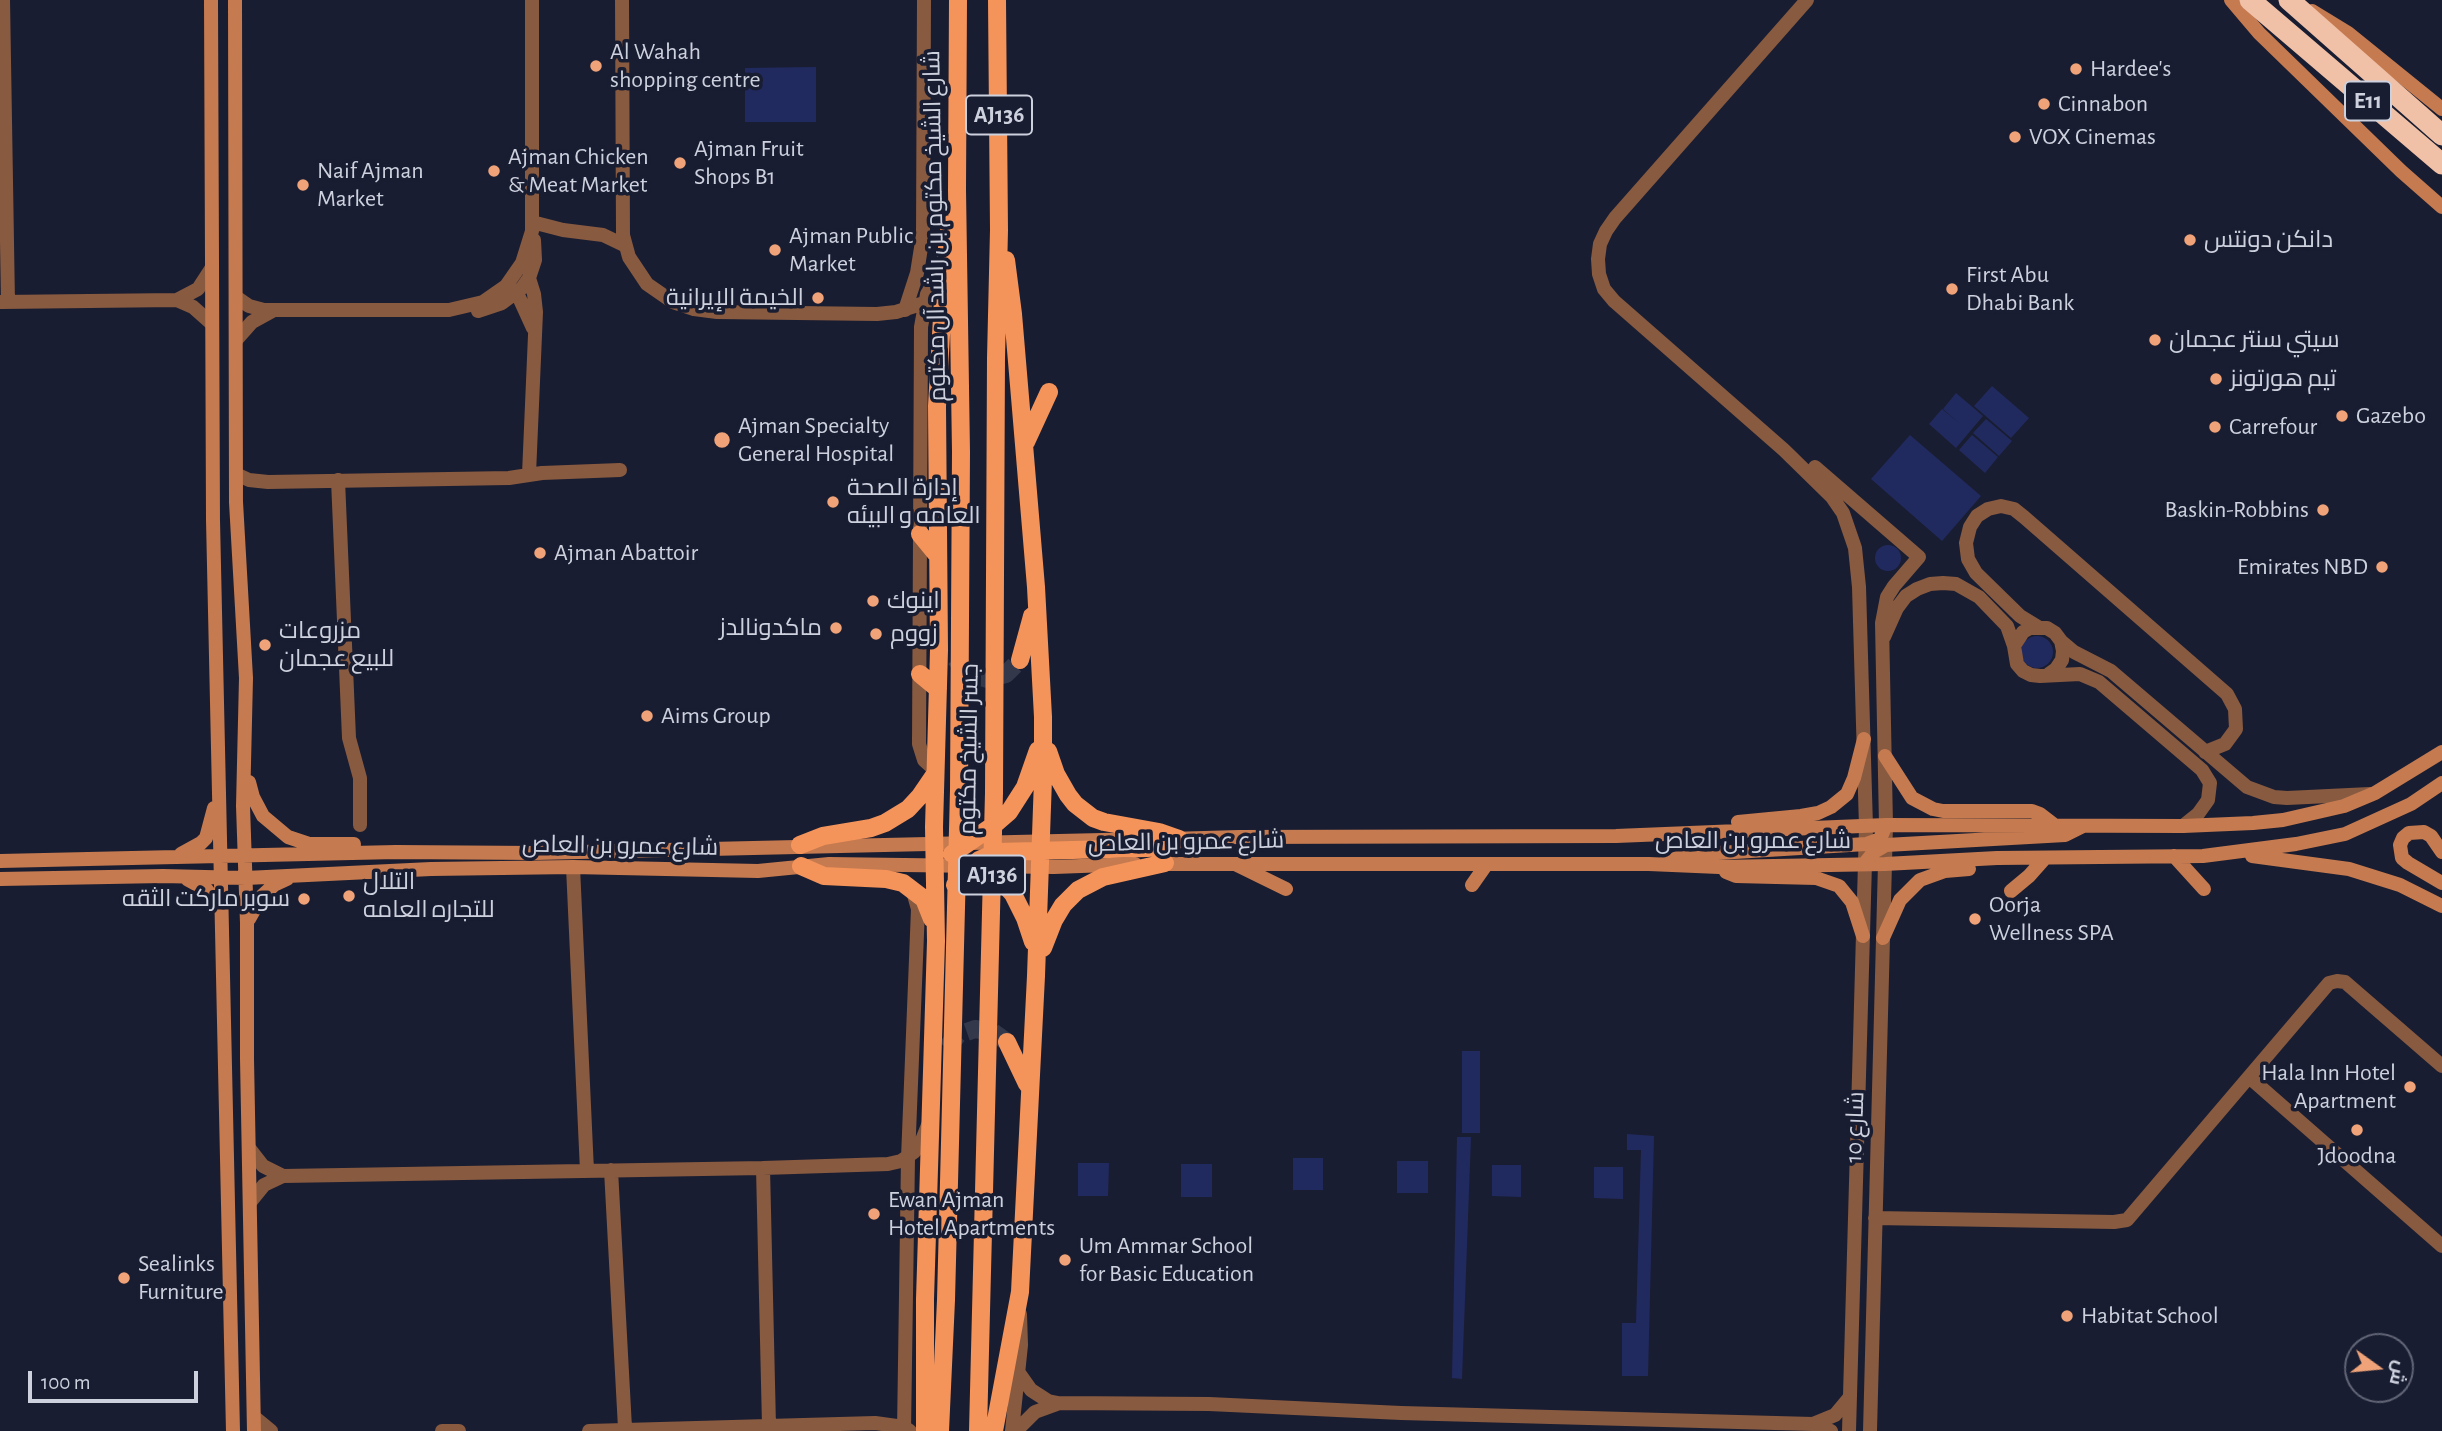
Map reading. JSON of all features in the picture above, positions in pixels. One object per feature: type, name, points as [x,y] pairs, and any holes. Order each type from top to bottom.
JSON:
[{"type":"highway","name":"E11","points":[[2250,0],[2442,164]]},
{"type":"highway","name":"E11","points":[[2292,3],[2442,135]]},
{"type":"main road","points":[[211,0],[211,323],[233,1431]]},
{"type":"main road","points":[[235,0],[236,474],[246,706],[243,790],[254,1424]]},
{"type":"main road","name":"شارع الشيخ مكتوم بن راشد آل مكتوم","points":[[958,0],[957,190],[961,452]]},
{"type":"main road","points":[[2231,0],[2259,33],[2401,171],[2442,207]]},
{"type":"main road","name":"AJ136","points":[[998,1],[999,230]]},
{"type":"main road","points":[[2292,3],[2312,11],[2348,33],[2442,109]]},
{"type":"main road","points":[[925,1431],[925,1299],[936,940],[934,845],[939,610],[937,406],[945,264],[957,190]]},
{"type":"main road","points":[[994,1431],[1020,1292],[1044,858],[1043,734],[1036,587],[1011,293],[999,230]]},
{"type":"main road","name":"جسر الشيخ مكتوم","points":[[978,1431],[994,793],[999,230]]},
{"type":"main road","points":[[1025,445],[1049,392]]},
{"type":"main road","name":"جسر الشيخ مكتوم","points":[[940,1431],[946,1300],[959,790],[961,452]]},
{"type":"main road","points":[[920,534],[938,556]]},
{"type":"main road","points":[[1020,660],[1036,587]]},
{"type":"main road","points":[[939,610],[955,659]]},
{"type":"main road","points":[[920,674],[938,690]]},
{"type":"main road","points":[[246,706],[249,719],[250,787],[257,807],[270,825],[288,837],[309,844],[359,845],[390,852]]},
{"type":"main road","points":[[1043,734],[1061,785],[1075,804],[1084,811],[1104,822],[1159,832],[1179,839]]},
{"type":"main road","points":[[935,867],[973,843],[1002,819],[1020,796],[1043,734]]},
{"type":"main road","points":[[1718,831],[1739,821],[1801,816],[1831,807],[1847,794],[1864,739]]},
{"type":"main road","name":"شارع عمرو بن العاص","points":[[1179,839],[1431,835],[1527,837],[1886,825],[2183,826],[2284,820],[2344,806],[2375,793],[2442,752]]},
{"type":"main road","points":[[1885,756],[1912,798],[1933,809],[2032,811],[2053,824]]},
{"type":"main road","points":[[936,771],[939,788],[950,810],[967,829],[980,864],[1013,894],[1025,918],[1037,956]]},
{"type":"main road","points":[[800,845],[832,834],[871,828],[898,816],[920,796],[936,771]]},
{"type":"main road","name":"شارع عمرو بن العاص","points":[[0,879],[179,876],[246,878],[432,869],[573,867],[733,871],[854,864],[935,867],[1044,858],[1165,863],[1719,867],[2226,854],[2323,840],[2369,825],[2411,804],[2442,783]]},
{"type":"main road","points":[[176,856],[206,838],[219,786]]},
{"type":"main road","points":[[1661,865],[1685,855],[1866,844],[1880,839],[1886,825]]},
{"type":"main road","points":[[1865,863],[1874,852],[1886,845],[2065,835],[2072,834],[2084,825]]},
{"type":"main road","points":[[2442,852],[2431,836],[2424,832],[2409,834],[2403,838],[2400,845],[2402,858],[2442,883]]},
{"type":"main road","points":[[934,845],[973,843],[1044,858],[1147,849],[1169,845],[1179,839]]},
{"type":"main road","name":"شارع عمرو بن العاص","points":[[973,843],[1044,858]]},
{"type":"main road","name":"شارع عمرو بن العاص","points":[[0,861],[390,852],[535,853],[800,845],[934,845]]},
{"type":"main road","points":[[936,940],[946,900],[958,880],[980,864],[1007,850]]},
{"type":"main road","points":[[2226,854],[2348,869],[2400,885],[2442,906]]},
{"type":"main road","points":[[2174,856],[2204,888]]},
{"type":"main road","points":[[1883,938],[1900,900],[1920,880],[1945,871],[1984,867],[1997,858]]},
{"type":"main road","points":[[2011,891],[2045,858]]},
{"type":"main road","points":[[1231,862],[1286,888]]},
{"type":"main road","points":[[1036,975],[1054,920],[1071,897],[1086,885],[1103,877],[1165,863]]},
{"type":"main road","points":[[1472,885],[1486,865]]},
{"type":"main road","points":[[801,866],[824,876],[895,880],[911,887],[928,906],[936,940]]},
{"type":"main road","points":[[1719,867],[1736,876],[1816,878],[1839,886],[1852,902],[1863,936]]},
{"type":"main road","points":[[247,923],[255,906],[269,889],[294,875]]},
{"type":"main road","points":[[179,876],[207,890],[222,914]]},
{"type":"main road","points":[[946,900],[962,885],[973,881],[994,882],[1013,894]]},
{"type":"main road","points":[[1007,1042],[1030,1091]]},
{"type":"main road","points":[[932,1074],[946,1048]]},
{"type":"street","points":[[3,0],[4,302],[177,300],[198,289],[211,269]]},
{"type":"street","points":[[529,474],[536,302],[529,278],[536,252],[532,226],[532,0]]},
{"type":"street","points":[[622,0],[624,235],[634,266],[647,284],[664,297],[694,309],[717,312],[877,314],[905,310],[924,303]]},
{"type":"street","points":[[905,310],[917,273],[923,235],[924,0]]},
{"type":"street","points":[[1784,450],[1614,301],[1604,289],[1598,259],[1600,244],[1615,218],[1807,0]]},
{"type":"street","points":[[236,297],[257,309],[272,311],[478,311],[502,303],[511,289],[522,263],[532,226]]},
{"type":"street","points":[[532,226],[603,235],[626,246]]},
{"type":"street","points":[[936,771],[920,750],[921,327],[924,303],[945,264]]},
{"type":"street","points":[[511,289],[529,278]]},
{"type":"street","points":[[511,289],[534,329]]},
{"type":"street","points":[[177,300],[200,312],[211,323]]},
{"type":"street","points":[[236,340],[252,322],[272,311]]},
{"type":"street","name":"شارع 10","points":[[1784,450],[1804,458],[1919,557],[1887,597],[1882,623],[1886,845],[1870,1431]]},
{"type":"street","name":"شارع 10","points":[[1784,450],[1832,497],[1850,529],[1855,548],[1858,587],[1866,844],[1850,1431]]},
{"type":"street","points":[[236,474],[249,481],[260,482],[509,478],[529,474],[620,470]]},
{"type":"street","points":[[338,480],[349,738],[360,778],[360,825]]},
{"type":"street","points":[[2038,627],[2012,609],[1976,573],[1968,559],[1966,543],[1970,527],[1977,516],[1988,509],[2001,506],[2014,509],[2227,694],[2235,709],[2236,729],[2225,744],[2205,752]]},
{"type":"street","points":[[1882,642],[1897,608],[1917,589],[1943,583],[1956,584],[1979,597],[2007,626],[2017,664],[2023,671],[2031,675],[2080,674],[2099,682],[2202,770],[2210,783],[2208,800],[2198,814],[2183,826]]},
{"type":"street","points":[[2014,646],[2023,632],[2038,627],[2047,628],[2074,652],[2111,671],[2248,787],[2274,797],[2304,799],[2375,793]]},
{"type":"street","points":[[2049,674],[2062,660],[2061,641]]},
{"type":"street","points":[[573,867],[587,1171]]},
{"type":"street","points":[[875,1423],[906,1430],[908,1158],[918,909],[911,887]]},
{"type":"street","points":[[1875,1218],[2114,1222],[2127,1220],[2329,983],[2345,982],[2352,987],[2442,1066]]},
{"type":"street","points":[[2249,1077],[2442,1246]]},
{"type":"street","points":[[251,1201],[264,1185],[283,1176],[888,1164],[908,1158],[920,1145],[930,1117]]},
{"type":"street","points":[[249,1149],[263,1166],[283,1176]]},
{"type":"street","points":[[888,1164],[900,1170],[908,1180]]},
{"type":"street","points":[[763,1168],[769,1426]]},
{"type":"street","points":[[611,1171],[616,1430]]},
{"type":"street","points":[[1014,1431],[1021,1332],[1020,1292]]},
{"type":"street","points":[[1019,1373],[1031,1390],[1058,1404]]},
{"type":"street","points":[[589,1431],[875,1423],[897,1412],[905,1397]]},
{"type":"street","points":[[1813,1424],[1835,1415],[1850,1397]]},
{"type":"street","points":[[1014,1431],[1035,1412],[1058,1404],[1209,1404],[1401,1413],[1813,1424],[1831,1431]]},
{"type":"street","points":[[254,1424],[271,1431]]},
{"type":"street","points":[[442,1431],[458,1431]]},
{"type":"shaded area","points":[[816,67],[816,122],[745,122],[745,68]]},
{"type":"shaded area","points":[[1992,386],[2029,418],[2011,438],[1974,406]]},
{"type":"shaded area","points":[[1956,393],[1983,416],[1956,448],[1929,424],[1942,409],[1959,423],[1943,409]]},
{"type":"shaded area","points":[[1986,419],[2012,441],[1999,456],[1973,433]]},
{"type":"shaded area","points":[[1910,435],[1981,496],[1942,541],[1871,479]]},
{"type":"shaded area","points":[[1972,435],[1998,457],[1985,473],[1959,450]]},
{"type":"shaded area","points":[[1888,545],[1897,549],[1901,558],[1897,567],[1888,571],[1879,567],[1875,558],[1879,549]]},
{"type":"shaded area","points":[[2037,636],[2048,641],[2053,652],[2048,663],[2037,668],[2026,663],[2021,652],[2026,641]]},
{"type":"shaded area","points":[[1462,1051],[1480,1051],[1480,1133],[1462,1133]]},
{"type":"shaded area","points":[[1627,1134],[1654,1136],[1648,1376],[1622,1376],[1622,1323],[1636,1323],[1641,1150],[1627,1150]]},
{"type":"shaded area","points":[[1457,1137],[1471,1137],[1462,1379],[1452,1378]]},
{"type":"shaded area","points":[[1293,1158],[1323,1158],[1323,1190],[1293,1190]]},
{"type":"shaded area","points":[[1397,1161],[1428,1161],[1428,1193],[1397,1193]]},
{"type":"shaded area","points":[[1078,1163],[1109,1163],[1108,1196],[1078,1196]]},
{"type":"shaded area","points":[[1181,1164],[1212,1164],[1212,1197],[1181,1197]]},
{"type":"shaded area","points":[[1492,1165],[1521,1165],[1521,1197],[1492,1196]]},
{"type":"shaded area","points":[[1594,1167],[1623,1167],[1623,1199],[1594,1198]]},
{"type":"tunnel","points":[[955,658],[968,673],[987,679],[1006,674],[1020,660]]},
{"type":"tunnel","points":[[946,1048],[958,1035],[975,1029],[993,1032],[1007,1042]]},
{"type":"place","name":"Al Wahah shopping centre","points":[[596,66]]},
{"type":"place","name":"Hardee's","points":[[2076,69]]},
{"type":"place","name":"Cinnabon","points":[[2044,104]]},
{"type":"place","name":"VOX Cinemas","points":[[2015,137]]},
{"type":"place","name":"Ajman Fruit Shops B1","points":[[680,163]]},
{"type":"place","name":"Ajman Chicken & Meat Market","points":[[494,171]]},
{"type":"place","name":"Naif Ajman Market","points":[[303,185]]},
{"type":"place","name":"دانكن دونتس","points":[[2190,240]]},
{"type":"place","name":"Ajman Public Market","points":[[775,250]]},
{"type":"place","name":"First Abu Dhabi Bank","points":[[1952,289]]},
{"type":"place","name":"الخيمة الإيرانية","points":[[818,298]]},
{"type":"place","name":"سيتي سنتر عجمان","points":[[2155,340]]},
{"type":"place","name":"تيم هورتونز","points":[[2216,379]]},
{"type":"place","name":"Gazebo","points":[[2342,416]]},
{"type":"place","name":"Carrefour","points":[[2215,427]]},
{"type":"place","name":"Ajman Specialty General Hospital","points":[[722,440]]},
{"type":"place","name":"إدارة الصحة العامه و البيئه","points":[[833,502]]},
{"type":"place","name":"Baskin-Robbins","points":[[2323,510]]},
{"type":"place","name":"Ajman Abattoir","points":[[540,553]]},
{"type":"place","name":"Emirates NBD","points":[[2382,567]]},
{"type":"place","name":"اينوك","points":[[873,601]]},
{"type":"place","name":"ماكدونالدز","points":[[836,628]]},
{"type":"place","name":"زووم","points":[[876,634]]},
{"type":"place","name":"مزروعات للبيع عجمان","points":[[265,645]]},
{"type":"place","name":"Aims Group","points":[[647,716]]},
{"type":"place","name":"التلال للتجاره العامه","points":[[349,896]]},
{"type":"place","name":"سوبر ماركت الثقه","points":[[304,899]]},
{"type":"place","name":"Oorja Wellness SPA","points":[[1975,919]]},
{"type":"place","name":"Hala Inn Hotel Apartment","points":[[2410,1087]]},
{"type":"place","name":"Jdoodna","points":[[2357,1130]]},
{"type":"place","name":"Ewan Ajman Hotel Apartments","points":[[874,1214]]},
{"type":"place","name":"Um Ammar School for Basic Education","points":[[1065,1260]]},
{"type":"place","name":"Sealinks Furniture","points":[[124,1278]]},
{"type":"place","name":"Habitat School","points":[[2067,1316]]}]
